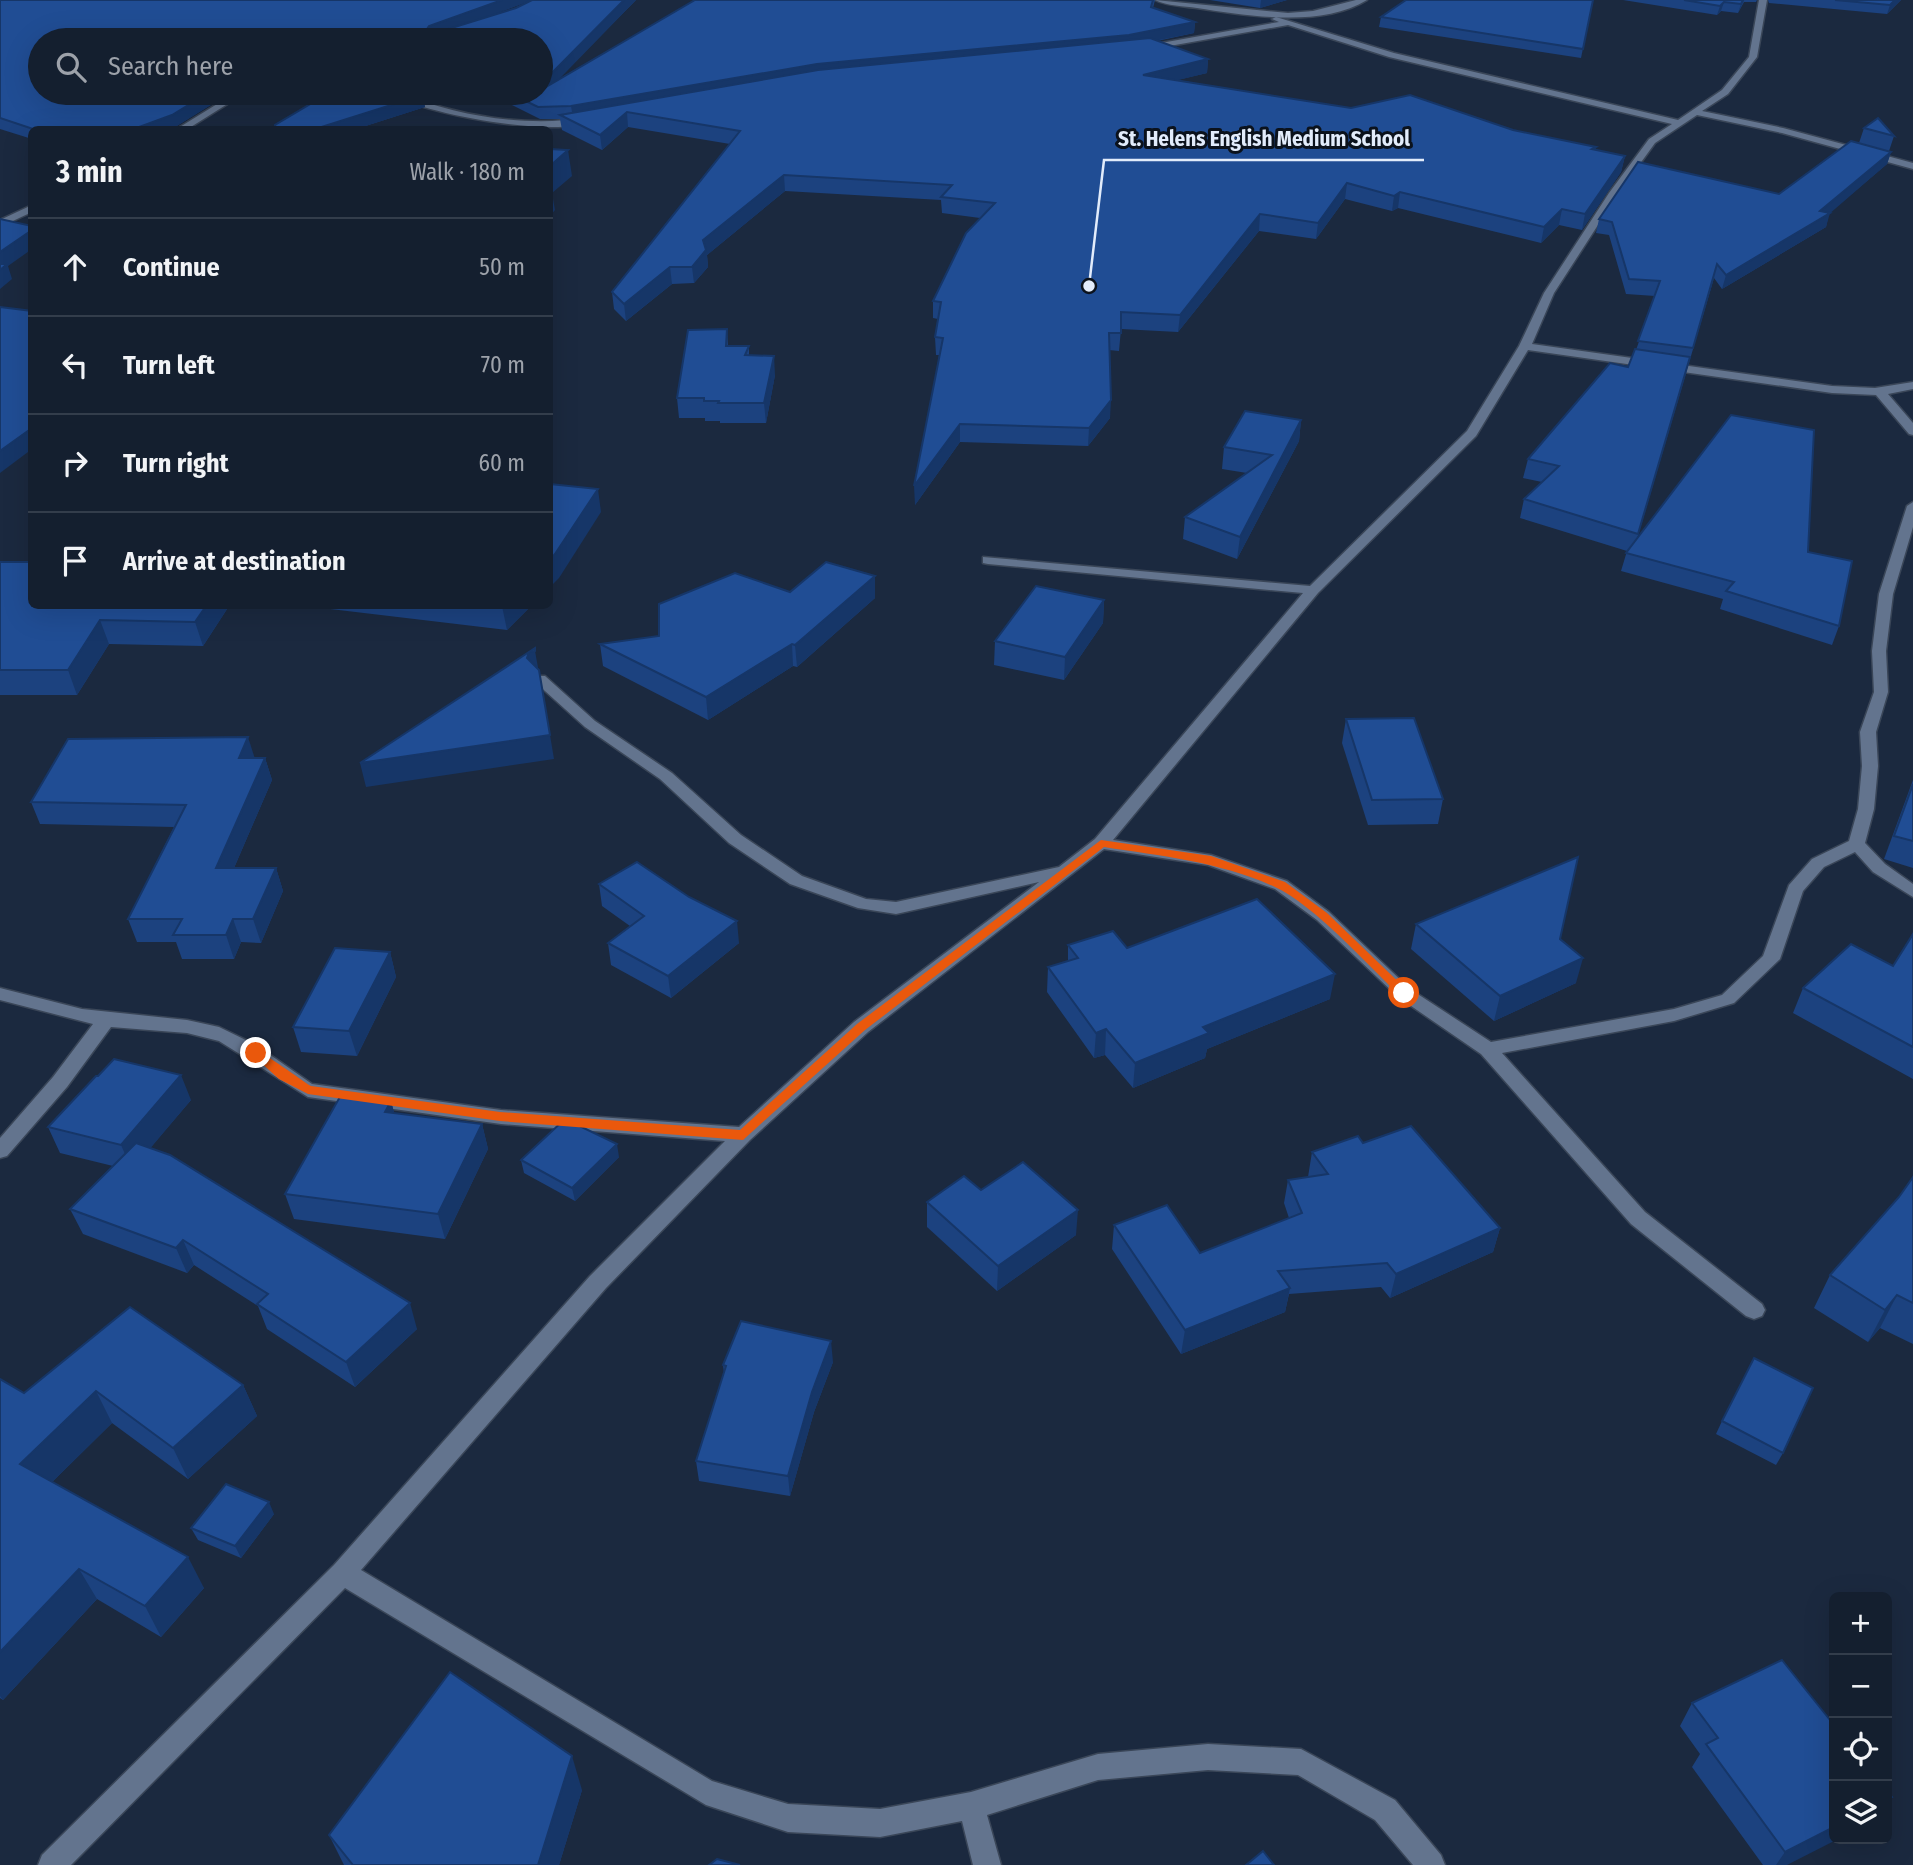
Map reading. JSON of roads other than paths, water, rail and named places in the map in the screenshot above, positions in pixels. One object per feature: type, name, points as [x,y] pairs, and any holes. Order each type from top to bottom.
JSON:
[{"type":"street","points":[[1159,0],[1263,15],[1314,14],[1341,10],[1363,0]]},
{"type":"street","points":[[52,1865],[343,1573],[598,1282],[743,1135],[861,1027],[1101,843],[1313,590],[1472,433],[1525,346],[1549,293],[1614,193],[1652,141],[1725,92],[1753,57],[1763,0]]},
{"type":"street","points":[[1263,15],[1392,55],[1688,118],[1783,131],[1913,166]]},
{"type":"street","points":[[1141,49],[1288,23]]},
{"type":"street","points":[[186,126],[221,105]]},
{"type":"street","points":[[435,105],[512,125],[553,125],[598,119]]},
{"type":"street","points":[[0,224],[28,210]]},
{"type":"street","points":[[1525,346],[1608,361],[1836,389],[1900,390],[1913,385]]},
{"type":"street","points":[[1879,391],[1913,430]]},
{"type":"street","points":[[1488,1049],[1674,1015],[1728,999],[1771,959],[1795,889],[1818,863],[1857,844],[1866,809],[1870,766],[1868,732],[1881,692],[1879,651],[1886,594],[1913,506]]},
{"type":"street","points":[[988,560],[1313,590]]},
{"type":"street","points":[[540,678],[590,724],[666,776],[735,839],[796,880],[864,904],[896,908],[1066,871]]},
{"type":"street","points":[[1101,843],[1211,860],[1281,885],[1323,916],[1404,993],[1488,1049],[1638,1218],[1754,1310]]},
{"type":"street","points":[[1857,844],[1879,868],[1913,892]]},
{"type":"street","points":[[0,994],[35,1006],[107,1019],[213,1032],[256,1053],[283,1076],[308,1090],[500,1117],[743,1135]]},
{"type":"street","points":[[0,1151],[60,1082],[107,1019]]},
{"type":"street","points":[[343,1573],[706,1792],[788,1818],[880,1823],[971,1806],[1098,1766],[1208,1757],[1301,1762],[1385,1811],[1431,1865]]},
{"type":"street","points":[[971,1806],[987,1865]]},
{"type":"place","name":"St. Helens English Medium School","points":[[1089,286]]}]
